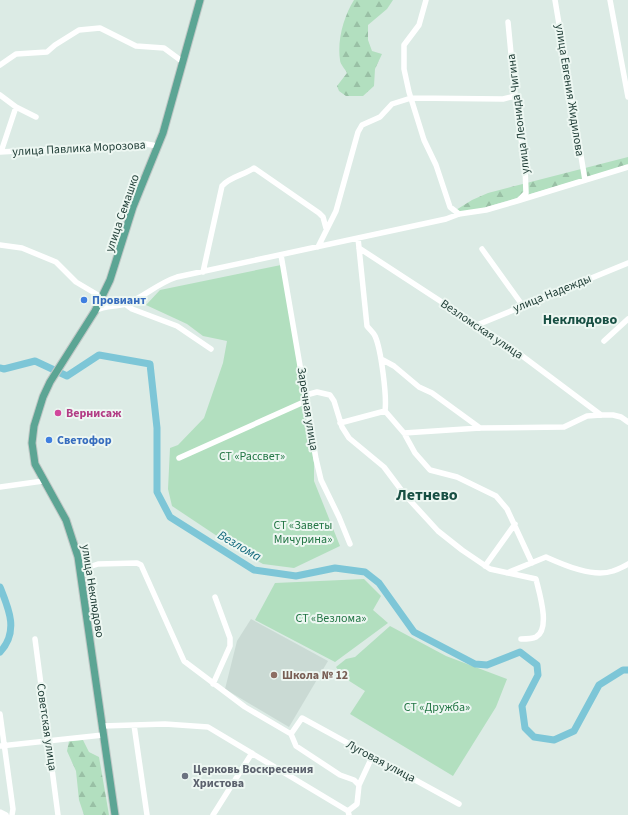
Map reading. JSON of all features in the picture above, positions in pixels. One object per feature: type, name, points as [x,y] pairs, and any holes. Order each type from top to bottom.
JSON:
[{"type":"main road","name":"улица Семашко","points":[[50,382],[103,298],[133,206],[158,146],[184,62],[200,0]]},
{"type":"main road","name":"улица Неклюдово","points":[[50,382],[35,418],[32,442],[33,458],[72,532],[80,570],[114,815]]},
{"type":"street","points":[[426,0],[419,25],[403,48],[404,69],[410,98],[424,140],[436,165],[450,207],[459,214]]},
{"type":"street","name":"улица Евгения Жидилова","points":[[555,0],[585,180]]},
{"type":"street","points":[[610,0],[628,97]]},
{"type":"street","name":"улица Леонида Чигина","points":[[508,22],[515,96],[525,166],[526,193],[517,201]]},
{"type":"street","points":[[0,65],[16,54],[46,52],[55,44],[80,30],[100,28],[136,46],[164,48],[184,62]]},
{"type":"street","points":[[0,95],[16,107],[36,117]]},
{"type":"street","points":[[318,247],[338,205],[359,128],[362,125],[380,117],[392,104],[410,98],[503,99],[515,96]]},
{"type":"street","points":[[1,152],[16,107]]},
{"type":"street","name":"улица Павлика Морозова","points":[[1,152],[146,144],[158,146]]},
{"type":"street","points":[[95,311],[108,306],[125,304],[167,280],[265,255],[281,255],[446,219],[459,214],[486,210],[628,167]]},
{"type":"street","points":[[203,272],[222,186],[228,180],[244,174],[254,168],[319,213],[323,217],[326,228]]},
{"type":"street","points":[[358,238],[367,326],[375,336],[381,359],[386,397],[385,411],[404,433],[415,453],[430,470],[456,478],[496,496],[507,509],[515,524],[529,564]]},
{"type":"street","points":[[0,245],[22,248],[56,262],[76,282],[103,298],[108,306]]},
{"type":"street","name":"Везломская улица","points":[[359,248],[477,324],[601,414]]},
{"type":"street","points":[[482,249],[523,306]]},
{"type":"street","name":"Заречная улица","points":[[281,255],[321,480],[340,517],[350,544]]},
{"type":"street","name":"улица Надежды","points":[[477,324],[628,263]]},
{"type":"street","points":[[125,304],[132,309],[177,326],[211,348]]},
{"type":"street","points":[[604,341],[628,318]]},
{"type":"street","points":[[381,359],[394,366],[419,387],[432,393],[480,428]]},
{"type":"street","points":[[179,458],[317,392],[330,395],[334,401],[340,423],[349,438],[384,467],[405,495],[438,531],[485,566],[496,572],[536,579],[544,613],[541,631],[536,636],[520,640]]},
{"type":"street","points":[[340,423],[385,411]]},
{"type":"street","points":[[404,433],[480,428],[564,427],[587,416],[601,414],[621,417],[628,422]]},
{"type":"street","points":[[0,487],[44,481]]},
{"type":"street","points":[[485,566],[515,524]]},
{"type":"street","points":[[507,573],[546,557],[562,564],[596,573],[612,572],[628,564]]},
{"type":"street","points":[[80,570],[98,564],[141,564],[182,659],[197,672],[245,707],[274,722],[291,734],[296,746],[302,751],[340,775],[354,780],[359,785]]},
{"type":"street","points":[[525,576],[524,568],[529,564]]},
{"type":"street","points":[[214,684],[230,646],[230,638],[215,597]]},
{"type":"street","name":"Советская улица","points":[[35,639],[50,740],[49,754],[58,815]]},
{"type":"street","points":[[0,714],[2,746],[13,809],[12,815]]},
{"type":"street","name":"Луговая улица","points":[[291,734],[302,718],[459,804]]},
{"type":"street","points":[[134,725],[147,815]]},
{"type":"street","points":[[102,726],[193,725],[208,727],[349,813],[357,804],[359,785],[372,757]]},
{"type":"street","points":[[2,746],[103,735]]},
{"type":"street","points":[[213,815],[252,753]]},
{"type":"street","points":[[0,812],[6,815]]},
{"type":"shaded area","name":"Школа № 12","points":[[251,619],[328,661],[289,727],[225,689],[237,641]]},
{"type":"green space","points":[[354,0],[393,0],[387,9],[368,25],[368,40],[372,51],[382,54],[375,69],[374,86],[363,96],[346,96],[339,91],[337,86],[347,73],[340,62],[340,36],[347,13]]},
{"type":"green space","points":[[628,157],[628,165],[480,209],[459,214],[456,210],[472,200],[488,193]]},
{"type":"green space","name":"СТ «Рассвет»","points":[[281,265],[314,463],[314,481],[340,546],[294,568],[263,564],[238,550],[172,506],[168,489],[170,448],[178,445],[204,418],[223,363],[227,341],[203,336],[187,324],[146,305],[160,290]]},
{"type":"green space","name":"СТ «Везлома»","points":[[364,579],[381,596],[373,610],[388,623],[335,662],[255,620],[275,583]]},
{"type":"green space","name":"СТ «Дружба»","points":[[390,626],[446,656],[507,679],[496,707],[453,776],[350,714],[365,691],[343,677],[336,667],[346,659],[355,657]]},
{"type":"green space","points":[[83,740],[89,752],[99,757],[109,815],[84,815],[79,800],[76,771],[67,751],[69,741]]},
{"type":"waterway","name":"Везлома","points":[[0,368],[4,369],[35,361],[67,376],[99,355],[150,364],[157,428],[157,492],[170,517],[254,570],[296,576],[335,568],[365,572],[379,583],[414,632],[475,664],[487,665],[520,652],[537,665],[538,675],[522,706],[525,728],[534,737],[554,740],[574,731],[599,685],[623,670],[628,670]]},
{"type":"waterway","name":"Везлома","points":[[0,587],[9,612],[11,628],[6,644],[0,652]]},
{"type":"place","name":"Провиант","points":[[84,300]]},
{"type":"place","name":"Вернисаж","points":[[58,413]]},
{"type":"place","name":"Светофор","points":[[49,440]]},
{"type":"place","name":"Школа № 12","points":[[274,675]]},
{"type":"place","name":"Церковь Воскресения Христова","points":[[185,776]]},
{"type":"district","name":"Неклюдово","points":[[580,319]]},
{"type":"district","name":"Летнево","points":[[427,494]]},
{"type":"park label","name":"СТ «Заветы Мичурина»","points":[[303,532]]}]
